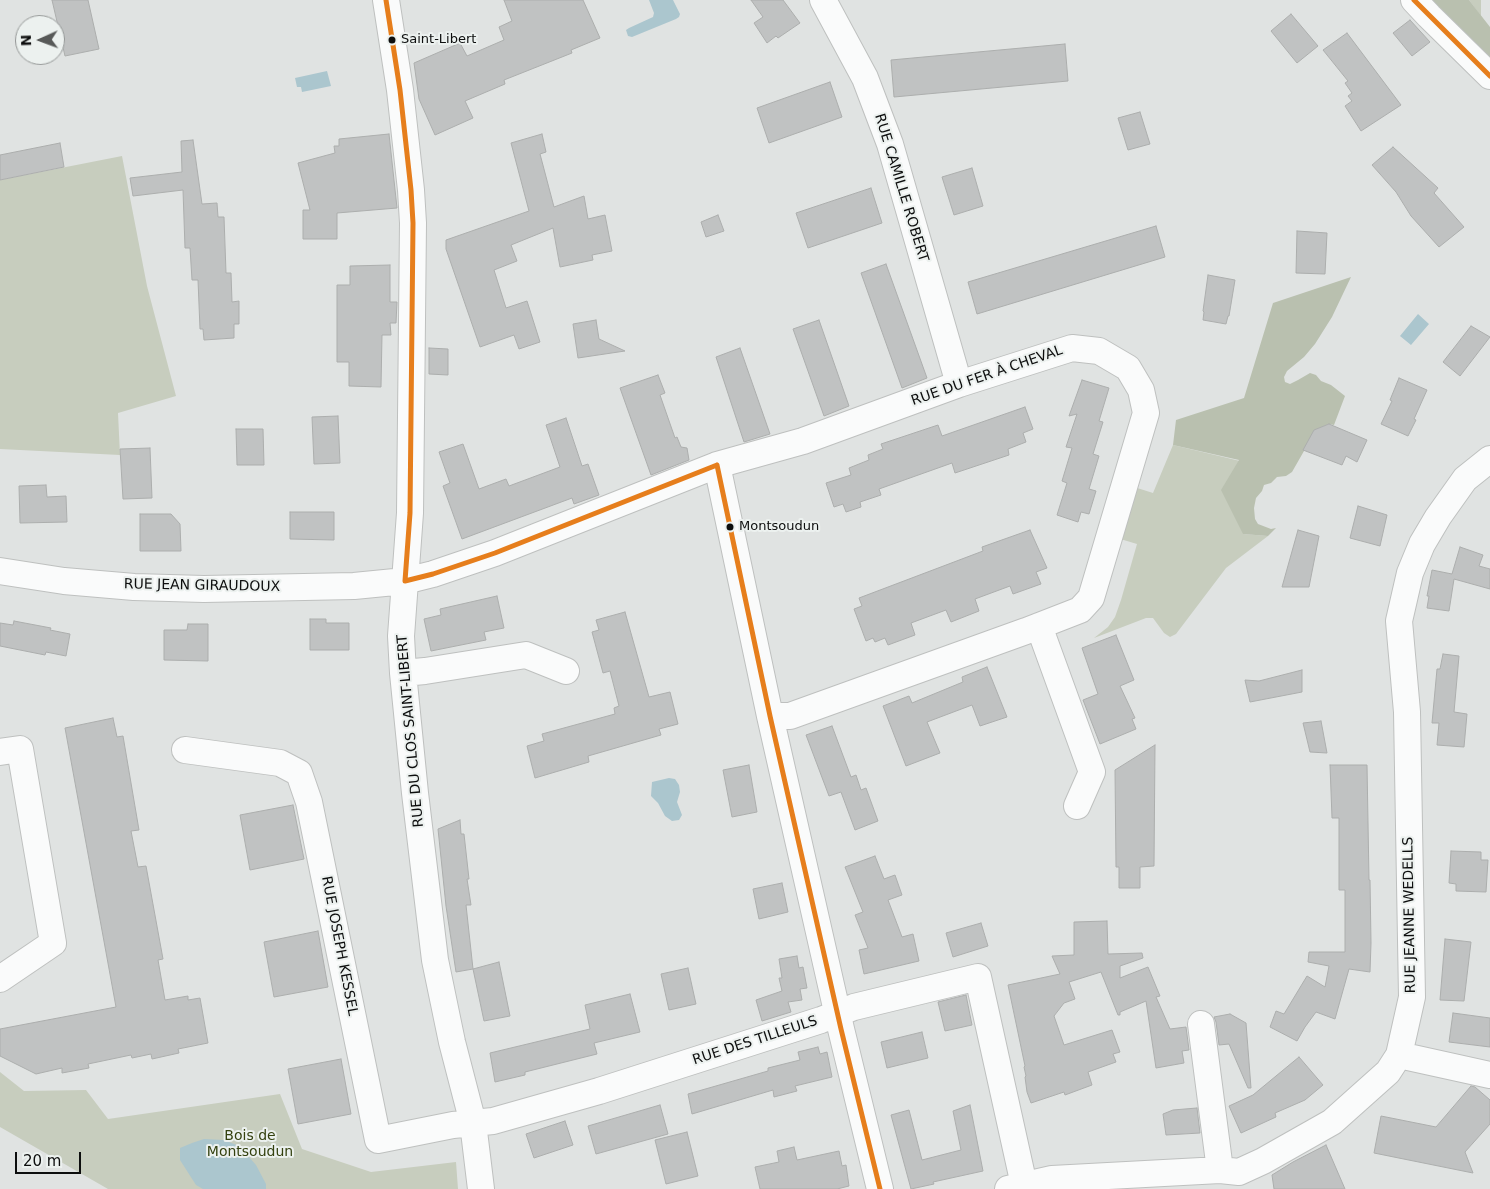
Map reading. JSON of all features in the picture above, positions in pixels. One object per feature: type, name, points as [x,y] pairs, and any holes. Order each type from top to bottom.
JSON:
[{"type":"street","name":"RUE DU CLOS SAINT-LIBERT","points":[[386,0],[400,90],[413,223],[410,513],[401,636],[403,673],[434,960],[452,1042],[473,1123],[481,1189]]},
{"type":"street","name":"RUE CAMILLE ROBERT","points":[[823,0],[865,78],[890,144],[959,384]]},
{"type":"street","points":[[1414,0],[1490,76]]},
{"type":"street","name":"RUE DU FER À CHEVAL","points":[[405,581],[433,574],[495,553],[718,465],[803,441],[959,384],[1072,348],[1099,351],[1128,368],[1141,390],[1146,413],[1091,598],[1080,610],[790,716],[770,716]]},
{"type":"street","name":"RUE JEANNE WEDELLS","points":[[1016,1187],[1052,1179],[1233,1177],[1332,1122],[1388,1072],[1400,1055],[1412,997],[1407,712],[1400,621],[1410,573],[1422,544],[1438,517],[1465,479],[1490,459]]},
{"type":"street","points":[[718,465],[770,716],[880,1189]]},
{"type":"street","name":"RUE JEAN GIRAUDOUX","points":[[0,571],[81,583],[204,589],[354,586],[405,581]]},
{"type":"street","points":[[1039,626],[1092,772],[1077,806]]},
{"type":"street","points":[[403,673],[425,672],[526,655],[566,671]]},
{"type":"street","points":[[0,752],[20,749],[53,943],[0,979]]},
{"type":"street","name":"RUE JOSEPH KESSEL","points":[[184,750],[280,763],[299,773],[309,802],[378,1140],[453,1124],[473,1123]]},
{"type":"street","name":"RUE DES TILLEULS","points":[[473,1123],[493,1121],[599,1091],[854,1008],[978,977],[1016,1187]]},
{"type":"street","points":[[1201,1024],[1233,1177]]},
{"type":"street","points":[[1400,1055],[1490,1075]]},
{"type":"green space","points":[[1426,0],[1469,0],[1490,27],[1490,64]]},
{"type":"green space","points":[[1469,0],[1481,0],[1481,16]]},
{"type":"green space","points":[[122,156],[147,286],[176,396],[118,413],[120,455],[0,449],[0,180]]},
{"type":"green space","points":[[1351,277],[1332,317],[1315,344],[1304,357],[1287,371],[1284,377],[1285,382],[1290,384],[1310,373],[1316,375],[1321,381],[1331,385],[1345,396],[1334,425],[1329,424],[1316,430],[1292,472],[1286,476],[1277,477],[1271,483],[1264,485],[1256,498],[1254,508],[1255,519],[1258,524],[1271,529],[1276,528],[1268,536],[1243,534],[1221,490],[1239,460],[1173,445],[1176,420],[1244,398],[1273,303]]},
{"type":"green space","points":[[1173,445],[1240,461],[1243,534],[1268,536],[1226,568],[1176,634],[1170,637],[1164,633],[1153,618],[1146,618],[1094,638],[1108,627],[1115,617],[1137,544],[1117,538],[1134,487],[1153,493]]},
{"type":"green space","name":"Bois de Montsoudun","points":[[0,1072],[24,1091],[86,1090],[108,1119],[280,1094],[302,1149],[371,1172],[456,1162],[458,1189],[108,1189],[0,1127]]},
{"type":"water","points":[[649,0],[673,0],[680,14],[679,17],[632,37],[628,36],[626,30],[653,17],[654,13]]},
{"type":"water","points":[[327,71],[331,86],[302,92],[301,87],[297,87],[295,78]]},
{"type":"water","points":[[1418,314],[1429,324],[1411,345],[1400,336]]},
{"type":"water","points":[[669,778],[675,779],[679,785],[680,792],[677,802],[682,815],[679,820],[672,821],[665,816],[658,803],[651,796],[652,782]]},
{"type":"water","points":[[204,1139],[224,1140],[239,1146],[256,1165],[266,1184],[266,1189],[203,1189],[196,1185],[180,1160],[180,1148]]},
{"type":"building","points":[[52,0],[88,0],[99,49],[65,56],[65,15],[55,15]]},
{"type":"building","points":[[504,0],[583,0],[600,38],[571,50],[572,53],[504,80],[505,84],[465,101],[473,118],[435,135],[419,99],[414,63],[460,43],[467,56],[504,40],[499,27],[512,21]]},
{"type":"building","points":[[751,0],[783,0],[800,23],[767,43],[754,23],[763,17]]},
{"type":"building","points":[[1291,14],[1318,46],[1297,63],[1271,31]]},
{"type":"building","points":[[1410,20],[1430,42],[1412,56],[1393,33]]},
{"type":"building","points":[[1347,33],[1401,105],[1361,131],[1345,106],[1352,101],[1348,96],[1352,93],[1345,83],[1348,81],[1323,50]]},
{"type":"building","points":[[1065,44],[1068,81],[894,97],[891,60]]},
{"type":"building","points":[[830,82],[842,117],[769,143],[757,108]]},
{"type":"building","points":[[1140,112],[1150,144],[1128,150],[1118,118]]},
{"type":"building","points":[[389,134],[397,208],[337,213],[337,239],[303,239],[303,210],[310,210],[298,163],[335,153],[334,146],[339,146],[339,139]]},
{"type":"building","points":[[542,134],[546,152],[540,154],[554,207],[584,196],[588,219],[605,215],[612,251],[592,255],[593,260],[560,267],[553,228],[511,245],[517,261],[494,270],[506,308],[527,301],[540,342],[519,349],[514,335],[480,347],[446,249],[446,240],[529,211],[511,143]]},
{"type":"building","points":[[193,140],[202,204],[217,203],[218,217],[224,217],[226,273],[231,273],[232,302],[239,301],[239,324],[234,324],[234,338],[204,340],[203,329],[200,329],[198,280],[192,280],[190,248],[185,248],[183,190],[133,196],[130,178],[182,172],[181,141]]},
{"type":"building","points":[[60,143],[64,167],[0,180],[0,155]]},
{"type":"building","points":[[1393,147],[1438,188],[1434,193],[1464,227],[1439,247],[1411,216],[1396,192],[1372,165]]},
{"type":"building","points":[[972,168],[983,206],[954,215],[942,177]]},
{"type":"building","points":[[871,188],[882,223],[808,248],[796,213]]},
{"type":"building","points":[[718,215],[724,231],[706,237],[701,222]]},
{"type":"building","points":[[1156,226],[1165,257],[977,314],[968,282]]},
{"type":"building","points":[[1297,231],[1327,233],[1325,274],[1296,273]]},
{"type":"building","points":[[886,264],[927,378],[902,388],[861,273]]},
{"type":"building","points":[[390,265],[390,302],[397,302],[396,323],[390,323],[391,335],[382,335],[381,387],[349,386],[349,362],[337,362],[337,285],[350,285],[350,266]]},
{"type":"building","points":[[1208,275],[1235,280],[1226,324],[1203,320]]},
{"type":"building","points":[[596,320],[599,339],[625,351],[578,358],[573,324]]},
{"type":"building","points":[[819,320],[849,406],[824,416],[793,329]]},
{"type":"building","points":[[1471,326],[1490,337],[1460,376],[1443,362]]},
{"type":"building","points":[[429,348],[448,349],[448,375],[429,374]]},
{"type":"building","points":[[740,348],[770,434],[744,442],[716,357]]},
{"type":"building","points":[[658,375],[665,393],[660,395],[675,438],[677,437],[681,447],[687,448],[689,460],[651,475],[620,388]]},
{"type":"building","points":[[1399,378],[1427,390],[1408,436],[1381,424],[1392,401],[1390,400]]},
{"type":"building","points":[[1082,380],[1109,388],[1099,421],[1103,422],[1093,454],[1099,456],[1089,489],[1096,491],[1089,514],[1081,512],[1078,522],[1057,515],[1067,483],[1062,481],[1072,448],[1066,447],[1077,414],[1069,416]]},
{"type":"building","points":[[1025,407],[1033,429],[1023,433],[1026,442],[1008,449],[1009,455],[955,473],[952,463],[879,489],[881,495],[860,502],[861,507],[846,512],[843,504],[834,507],[826,483],[851,475],[849,468],[869,460],[868,455],[883,449],[881,444],[938,425],[942,436]]},
{"type":"building","points":[[338,416],[340,463],[314,464],[312,417]]},
{"type":"building","points":[[566,418],[582,466],[588,464],[599,495],[574,504],[572,498],[462,539],[443,486],[450,483],[439,452],[463,444],[479,489],[506,479],[509,486],[560,467],[546,425]]},
{"type":"building","points":[[1329,424],[1367,440],[1357,462],[1346,456],[1342,465],[1303,450],[1314,430]]},
{"type":"building","points":[[236,429],[263,429],[264,465],[237,465]]},
{"type":"building","points":[[150,448],[152,498],[123,499],[120,449]]},
{"type":"building","points":[[46,485],[47,497],[66,496],[67,522],[20,523],[19,486]]},
{"type":"building","points":[[1358,506],[1387,515],[1380,546],[1350,538]]},
{"type":"building","points":[[290,512],[334,512],[334,540],[290,539]]},
{"type":"building","points":[[140,514],[171,514],[180,524],[181,551],[140,551]]},
{"type":"building","points":[[1030,530],[1047,568],[1036,572],[1041,584],[1013,594],[1010,586],[975,599],[979,611],[951,622],[946,610],[911,623],[915,635],[888,645],[885,638],[875,642],[873,638],[866,641],[854,609],[862,606],[859,598],[983,551],[982,547]]},
{"type":"building","points":[[1298,530],[1319,536],[1309,587],[1282,587]]},
{"type":"building","points":[[1460,547],[1483,555],[1479,566],[1490,569],[1490,589],[1454,579],[1449,611],[1427,608],[1429,596],[1427,596],[1432,570],[1452,574]]},
{"type":"building","points":[[497,596],[504,628],[484,632],[486,640],[431,651],[424,619],[441,615],[440,609]]},
{"type":"building","points":[[625,612],[649,697],[670,692],[678,724],[659,729],[661,735],[588,756],[589,762],[535,778],[527,746],[544,741],[542,734],[615,714],[614,708],[619,706],[610,671],[603,673],[592,632],[599,630],[596,620]]},
{"type":"building","points":[[310,619],[326,619],[326,623],[349,623],[349,650],[310,650]]},
{"type":"building","points":[[14,621],[51,628],[50,630],[70,634],[66,656],[46,652],[45,655],[0,646],[0,623],[13,625]]},
{"type":"building","points":[[188,624],[208,624],[208,661],[164,660],[164,630],[187,630]]},
{"type":"building","points":[[1116,635],[1134,680],[1120,686],[1135,718],[1132,719],[1136,729],[1100,744],[1083,700],[1098,694],[1082,648]]},
{"type":"building","points":[[1443,654],[1459,656],[1454,712],[1467,714],[1464,747],[1437,745],[1439,723],[1432,723],[1437,669],[1440,669]]},
{"type":"building","points":[[987,667],[1007,717],[980,726],[972,705],[927,722],[940,753],[906,766],[883,706],[909,696],[912,703],[963,682],[962,677]]},
{"type":"building","points":[[1302,670],[1302,692],[1250,702],[1245,680],[1259,681]]},
{"type":"building","points":[[113,718],[117,737],[123,736],[139,830],[131,831],[138,867],[146,866],[163,959],[158,960],[165,1000],[188,996],[188,1000],[200,998],[208,1043],[178,1049],[179,1053],[152,1059],[151,1054],[132,1058],[131,1055],[88,1064],[89,1068],[62,1073],[62,1068],[36,1074],[0,1056],[0,1029],[116,1007],[65,728]]},
{"type":"building","points":[[1321,721],[1327,753],[1310,752],[1303,723]]},
{"type":"building","points":[[832,726],[851,777],[856,775],[861,790],[866,788],[878,821],[855,830],[841,792],[829,796],[806,735]]},
{"type":"building","points":[[1155,745],[1154,866],[1140,867],[1140,888],[1119,888],[1119,867],[1116,867],[1115,770]]},
{"type":"building","points":[[749,765],[757,812],[732,817],[723,770]]},
{"type":"building","points":[[1330,765],[1367,765],[1370,972],[1349,969],[1335,1019],[1316,1012],[1297,1041],[1270,1027],[1276,1011],[1284,1014],[1307,976],[1325,987],[1329,966],[1308,962],[1309,952],[1345,952],[1345,890],[1339,890],[1339,818],[1332,818]]},
{"type":"building","points":[[293,805],[304,859],[250,870],[240,815]]},
{"type":"building","points":[[460,820],[461,834],[464,834],[469,879],[467,879],[471,905],[466,905],[473,969],[456,972],[446,906],[438,829]]},
{"type":"building","points":[[1451,851],[1481,852],[1481,860],[1488,860],[1486,892],[1456,891],[1456,884],[1449,883]]},
{"type":"building","points":[[875,856],[884,879],[895,875],[902,895],[888,900],[902,937],[913,934],[919,961],[864,974],[859,950],[868,948],[855,915],[863,912],[845,867]]},
{"type":"building","points":[[782,883],[788,912],[759,919],[753,889]]},
{"type":"building","points":[[1107,921],[1108,954],[1142,953],[1143,958],[1120,966],[1120,978],[1148,967],[1160,996],[1156,997],[1170,1029],[1186,1027],[1189,1050],[1182,1051],[1184,1063],[1156,1068],[1146,1001],[1120,1012],[1120,1015],[1118,1015],[1101,972],[1069,982],[1075,999],[1064,1003],[1054,1016],[1064,1045],[1112,1030],[1120,1052],[1113,1054],[1116,1062],[1088,1072],[1092,1085],[1065,1095],[1064,1092],[1031,1103],[1027,1092],[1025,1066],[1008,985],[1060,974],[1052,956],[1074,955],[1074,922]]},
{"type":"building","points":[[981,923],[988,946],[953,957],[946,933]]},
{"type":"building","points":[[318,931],[328,987],[274,997],[264,942]]},
{"type":"building","points":[[1445,939],[1471,942],[1464,1001],[1440,1000]]},
{"type":"building","points":[[797,956],[799,968],[803,967],[807,988],[800,989],[802,1000],[788,1002],[791,1012],[762,1021],[756,1000],[782,991],[779,978],[782,978],[779,959]]},
{"type":"building","points":[[499,962],[510,1016],[484,1021],[473,969]]},
{"type":"building","points":[[688,968],[696,1004],[669,1010],[661,974]]},
{"type":"building","points":[[630,994],[640,1032],[594,1043],[597,1054],[525,1072],[525,1075],[495,1082],[490,1053],[590,1029],[585,1005]]},
{"type":"building","points":[[966,995],[972,1025],[945,1031],[938,1002]]},
{"type":"building","points":[[1453,1013],[1490,1018],[1490,1047],[1449,1042]]},
{"type":"building","points":[[1230,1014],[1246,1023],[1251,1088],[1248,1088],[1229,1044],[1219,1045],[1214,1017]]},
{"type":"building","points":[[922,1032],[928,1058],[887,1068],[881,1042]]},
{"type":"building","points":[[818,1047],[820,1054],[827,1052],[832,1077],[795,1086],[797,1091],[774,1097],[773,1090],[692,1114],[688,1094],[768,1071],[768,1068],[800,1060],[798,1052]]},
{"type":"building","points":[[1299,1057],[1323,1085],[1305,1100],[1275,1113],[1276,1117],[1241,1133],[1229,1106],[1253,1095]]},
{"type":"building","points":[[341,1059],[351,1114],[298,1124],[288,1069]]},
{"type":"building","points":[[1471,1086],[1475,1087],[1490,1100],[1490,1124],[1465,1152],[1473,1173],[1374,1153],[1381,1116],[1436,1127]]},
{"type":"building","points":[[660,1105],[668,1134],[596,1154],[588,1126]]},
{"type":"building","points":[[970,1105],[983,1171],[911,1189],[891,1115],[909,1110],[922,1160],[961,1150],[953,1111]]},
{"type":"building","points":[[1197,1108],[1200,1133],[1166,1135],[1163,1114],[1173,1110]]},
{"type":"building","points":[[565,1121],[573,1145],[534,1158],[526,1134]]},
{"type":"building","points":[[687,1132],[698,1176],[666,1184],[655,1140]]},
{"type":"building","points":[[1326,1145],[1345,1189],[1274,1189],[1272,1175]]},
{"type":"building","points":[[794,1147],[797,1160],[839,1151],[842,1166],[846,1165],[849,1186],[837,1189],[760,1189],[755,1167],[779,1162],[777,1151]]},
{"type":"transit line","points":[[386,0],[400,90],[413,223],[410,513],[405,581]]},
{"type":"transit line","points":[[1414,0],[1490,76]]},
{"type":"transit line","points":[[717,465],[770,716],[841,1029],[880,1189]]},
{"type":"transit line","points":[[405,581],[433,574],[495,553],[717,465]]},
{"type":"place","name":"Saint-Libert","points":[[392,40]]},
{"type":"place","name":"Montsoudun","points":[[730,527]]}]
